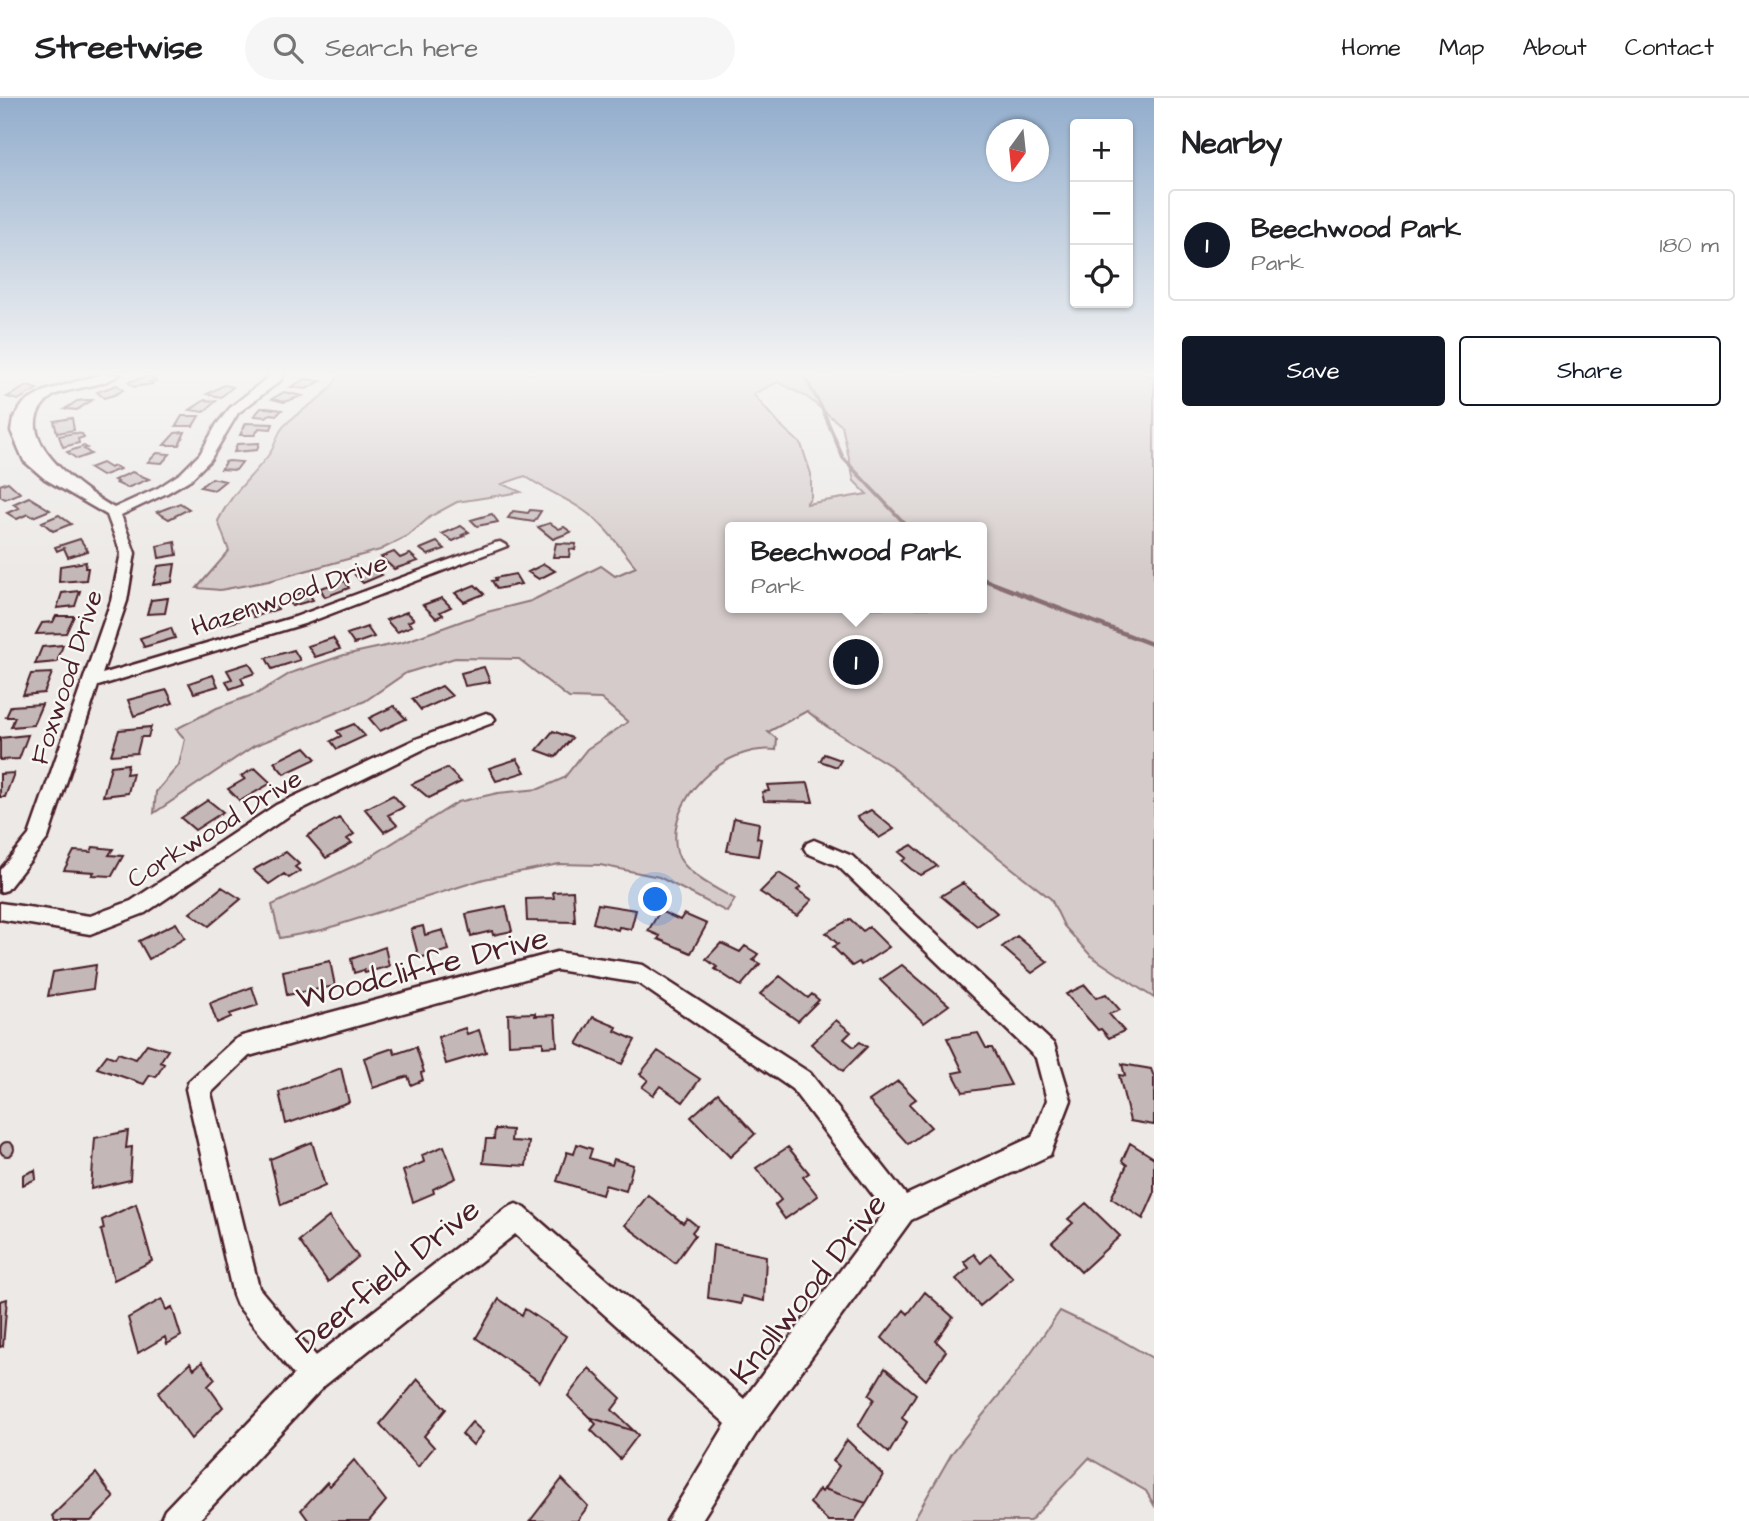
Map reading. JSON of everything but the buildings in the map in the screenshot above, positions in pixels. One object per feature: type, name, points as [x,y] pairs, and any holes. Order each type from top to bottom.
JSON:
[{"type":"street","points":[[21,440],[29,458],[50,476],[113,513],[187,476],[204,458],[214,440]]},
{"type":"street","name":"Foxwood Drive","points":[[0,884],[38,838],[119,601],[128,553],[113,513]]},
{"type":"street","name":"Hazenwood Drive","points":[[91,683],[301,620],[500,546]]},
{"type":"street","name":"Corkwood Drive","points":[[0,911],[90,925],[138,907],[283,810],[422,743],[486,719]]},
{"type":"street","name":"Knollwood Drive","points":[[683,1521],[747,1421],[902,1211],[1041,1146],[1059,1100],[1046,1052],[845,861],[814,849]]},
{"type":"street","name":"Woodcliffe Drive","points":[[314,1376],[247,1295],[198,1089],[242,1047],[557,961],[643,974],[801,1081],[902,1211]]},
{"type":"street","name":"Deerfield Drive","points":[[176,1521],[314,1376],[516,1217],[747,1421]]},
{"type":"shaded area","points":[[276,440],[797,440],[801,444],[811,474],[811,497],[806,504],[867,494],[854,481],[845,440],[1154,440],[1154,998],[1091,956],[1064,926],[1051,899],[979,842],[891,766],[826,726],[807,711],[768,732],[777,739],[776,750],[757,750],[719,765],[703,778],[689,795],[680,813],[675,832],[680,860],[702,880],[735,899],[727,912],[659,877],[600,865],[559,864],[484,879],[322,930],[280,938],[272,905],[362,862],[458,802],[498,793],[539,789],[564,778],[587,749],[628,722],[601,699],[569,698],[519,659],[455,658],[406,673],[365,701],[254,746],[154,813],[156,792],[179,765],[185,739],[176,729],[217,708],[258,693],[291,673],[344,655],[404,642],[487,612],[531,601],[601,566],[615,576],[636,567],[591,516],[525,476],[502,484],[521,492],[457,502],[431,516],[408,536],[380,550],[269,581],[220,590],[197,588],[229,551],[218,521],[230,501],[270,453]]},
{"type":"shaded area","points":[[1060,1311],[1154,1359],[1154,1505],[1146,1491],[1089,1458],[1030,1521],[913,1521],[952,1453],[1013,1378]]},
{"type":"waterway","points":[[836,440],[843,458],[903,522]]},
{"type":"waterway","points":[[987,581],[1154,645]]},
{"type":"place","name":"Beechwood Park","points":[[856,662]]}]
